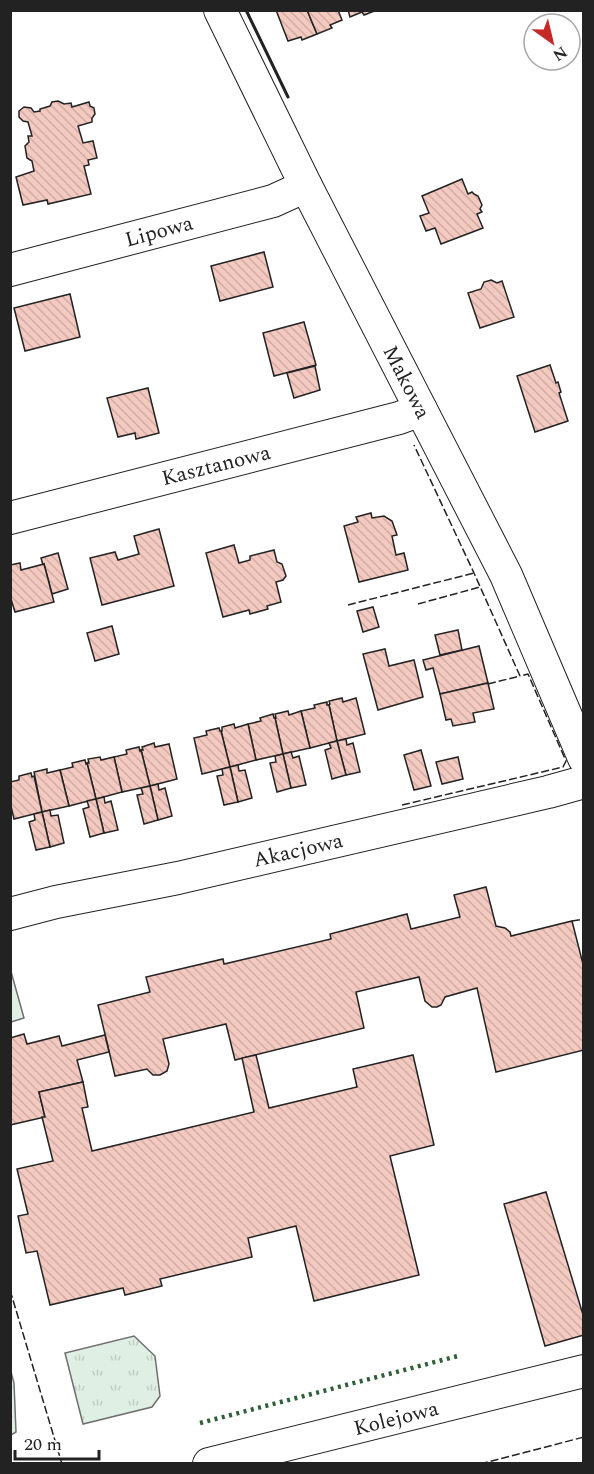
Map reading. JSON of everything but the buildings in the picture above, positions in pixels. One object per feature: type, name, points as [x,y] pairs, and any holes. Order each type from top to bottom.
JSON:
[{"type":"street","name":"Makowa","points":[[220,10],[306,186],[506,575],[584,758]]},
{"type":"street","name":"Lipowa","points":[[10,270],[273,201],[306,186]]},
{"type":"street","name":"Kasztanowa","points":[[10,518],[399,418],[421,410]]},
{"type":"street","name":"Akacjowa","points":[[10,914],[56,902],[185,877],[584,782]]},
{"type":"street","name":"Kolejowa","points":[[209,1464],[584,1371]]},
{"type":"green space","points":[[10,968],[24,1018],[11,1022],[10,1022]]},
{"type":"green space","points":[[134,1336],[155,1356],[160,1396],[152,1407],[83,1424],[65,1353]]},
{"type":"green space","points":[[10,1368],[14,1383],[16,1432],[11,1435]]},
{"type":"hedge","points":[[200,1423],[458,1356]]},
{"type":"fence","points":[[402,805],[563,767],[566,761],[528,674],[520,676],[414,445]]},
{"type":"fence","points":[[348,605],[474,573]]},
{"type":"fence","points":[[418,604],[480,587]]},
{"type":"fence","points":[[488,684],[520,676]]},
{"type":"fence","points":[[572,921],[584,919]]},
{"type":"fence","points":[[10,1290],[62,1464]]},
{"type":"fence","points":[[480,1464],[584,1437]]},
{"type":"wall","points":[[246,10],[288,97]]}]
